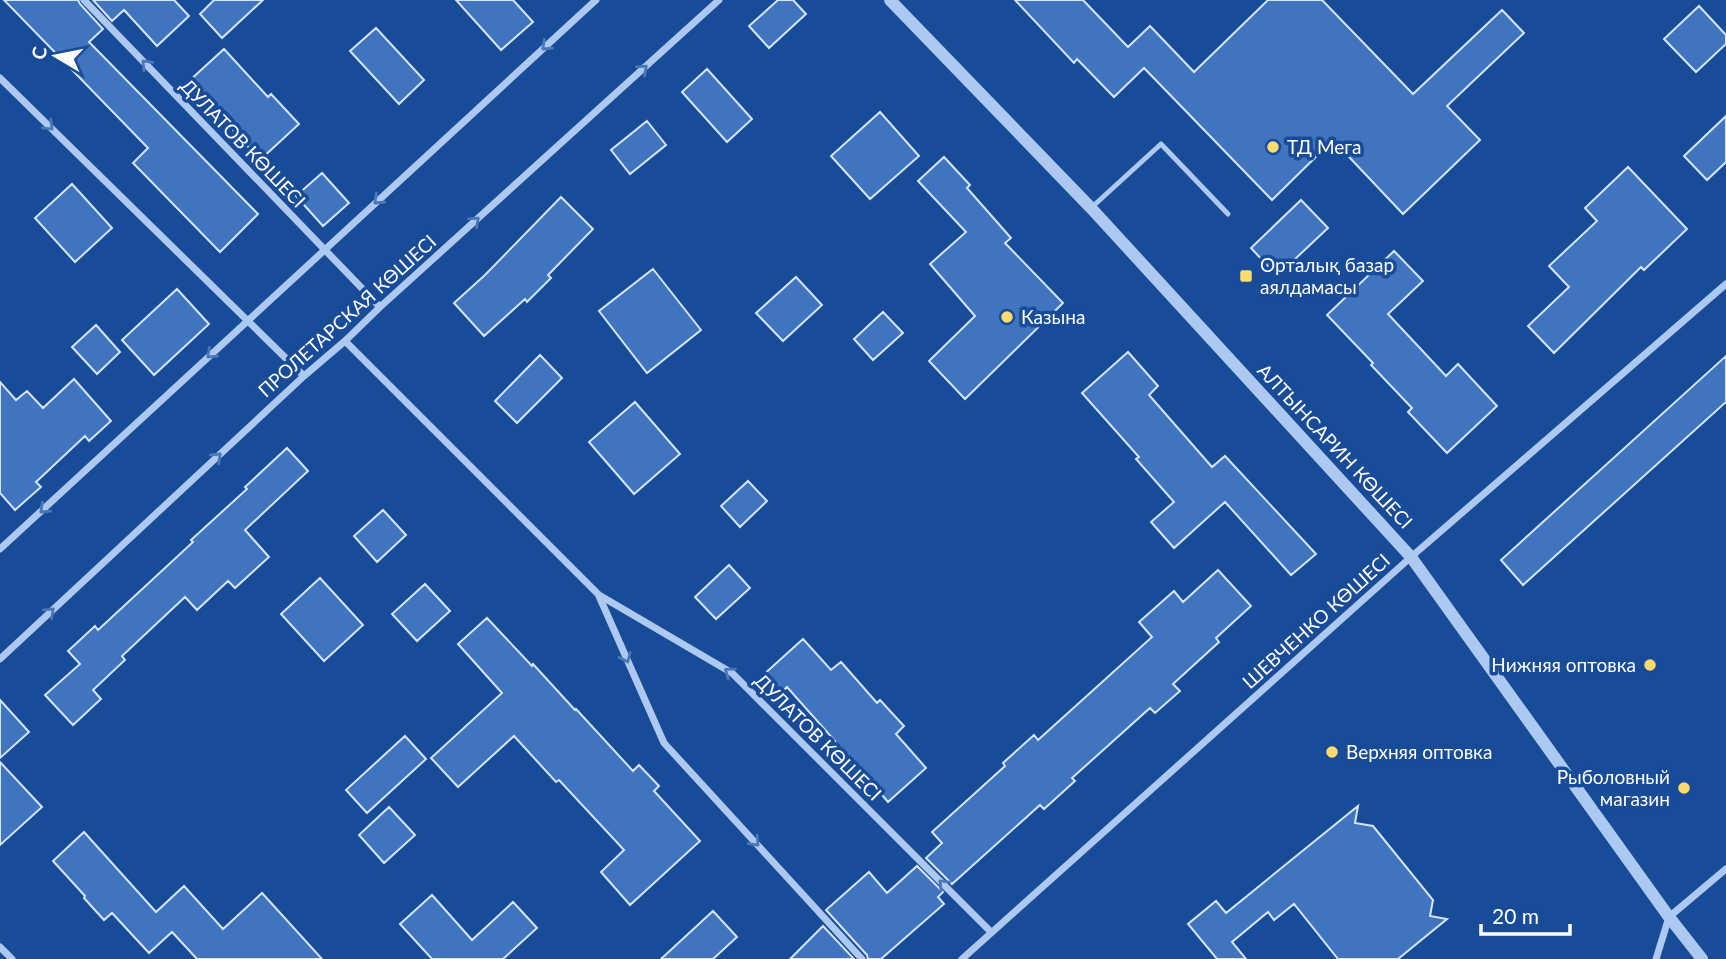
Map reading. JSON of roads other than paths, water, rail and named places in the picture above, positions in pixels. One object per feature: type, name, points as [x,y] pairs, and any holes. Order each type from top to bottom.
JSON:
[{"type":"street","name":"ДУЛАТОВ КӨШЕСІ","points":[[84,0],[380,307]]},
{"type":"street","points":[[0,549],[596,0]]},
{"type":"street","name":"ПРОЛЕТАРСКАЯ КӨШЕСІ","points":[[0,659],[304,376],[719,0]]},
{"type":"street","name":"АЛТЫНСАРИН КӨШЕСІ","points":[[890,0],[1091,208],[1411,557],[1669,917],[1702,959]]},
{"type":"street","points":[[0,78],[304,376]]},
{"type":"street","name":"ШЕВЧЕНКО КӨШЕСІ","points":[[962,959],[1411,557],[1726,284]]},
{"type":"street","name":"ДУЛАТОВ КӨШЕСІ","points":[[345,341],[599,595],[732,673],[991,932]]},
{"type":"street","name":"ДУЛАТОВ КӨШЕСІ","points":[[599,595],[664,743],[862,959]]},
{"type":"street","points":[[1656,959],[1669,917],[1726,869]]},
{"type":"street","points":[[0,947],[12,959]]},
{"type":"lane","points":[[1091,208],[1161,144],[1228,214]]},
{"type":"place","name":"ТД Мега","points":[[1273,147]]},
{"type":"place","name":"Орталық базар аялдамасы","points":[[1246,276]]},
{"type":"place","name":"Казына","points":[[1007,317]]},
{"type":"place","name":"Нижняя оптовка","points":[[1650,665]]},
{"type":"place","name":"Верхняя оптовка","points":[[1332,752]]},
{"type":"place","name":"Рыболовный магазин","points":[[1684,788]]}]
